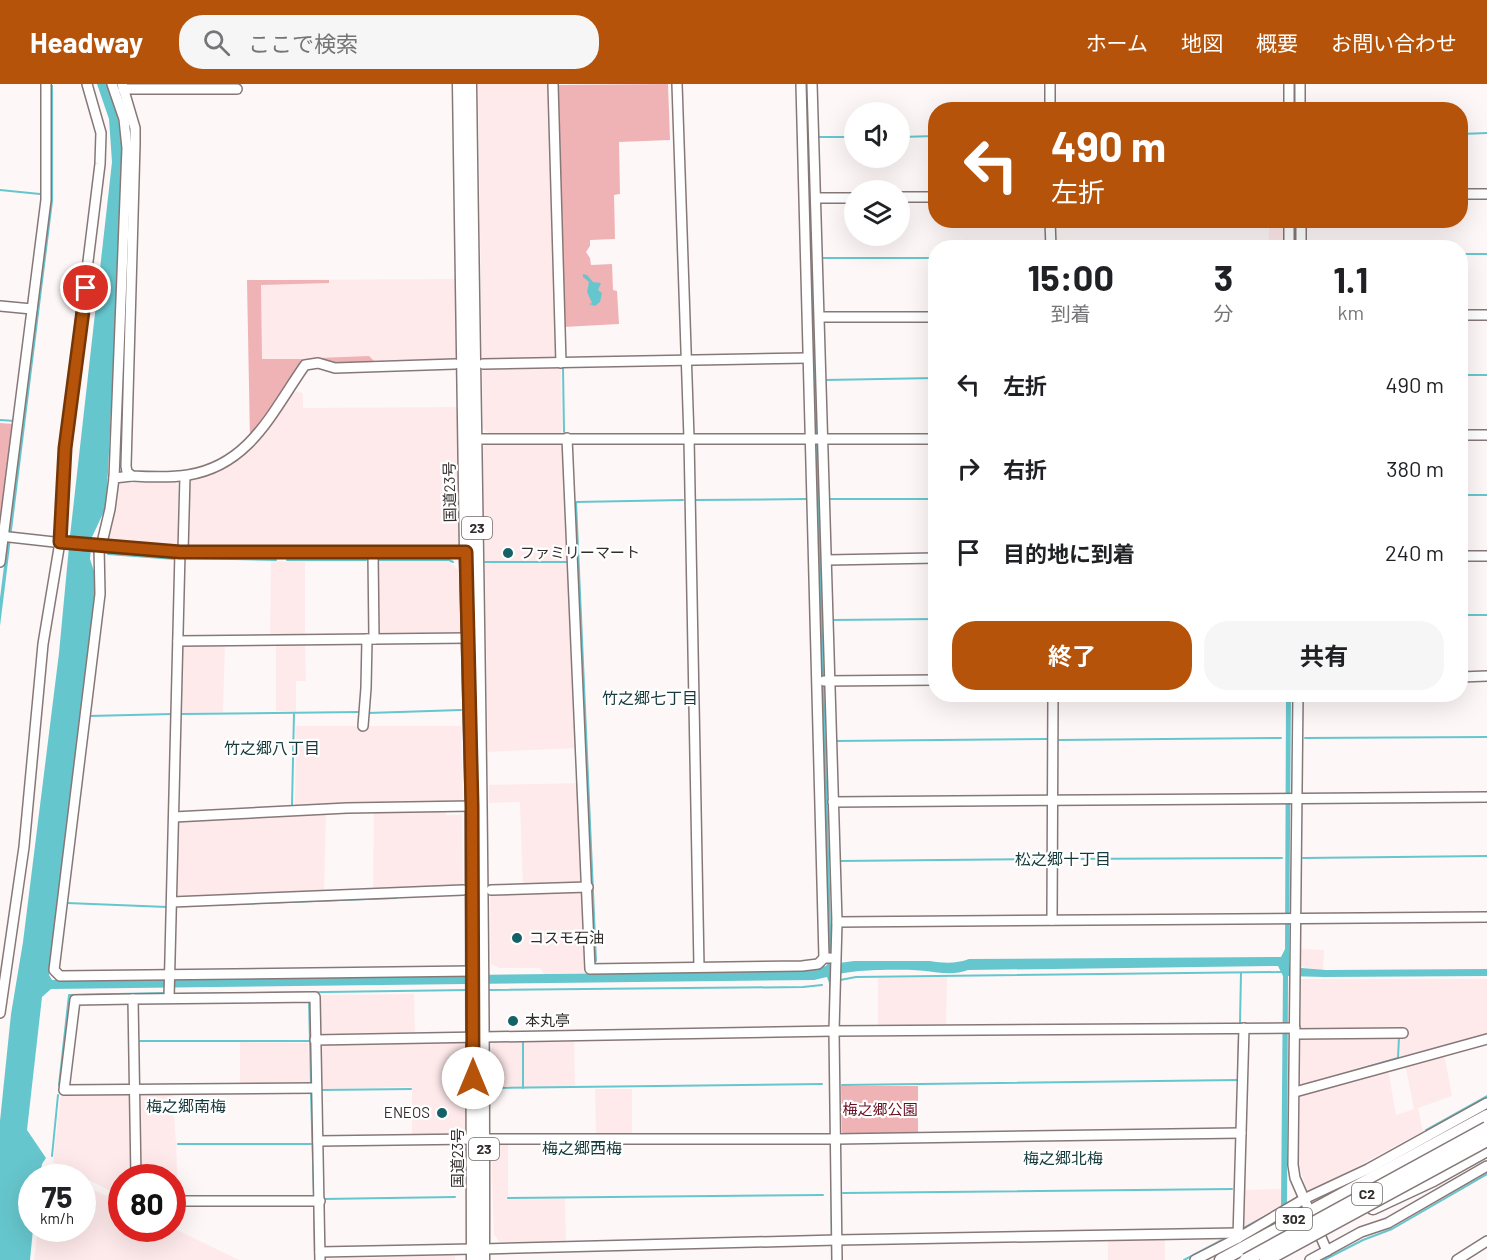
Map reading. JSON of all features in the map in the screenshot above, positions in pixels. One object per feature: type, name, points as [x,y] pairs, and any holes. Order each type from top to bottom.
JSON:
[{"type":"highway","name":"国道23号","points":[[459,84],[470,439],[476,972]]},
{"type":"highway","name":"国道23号","points":[[470,84],[470,439]]},
{"type":"highway","name":"国道23号","points":[[472,552],[469,638],[478,993],[478,1256]]},
{"type":"highway","name":"302","points":[[1224,1258],[1487,1116]]},
{"type":"highway","name":"C2","points":[[1246,1260],[1487,1128]]},
{"type":"highway","name":"C2","points":[[1266,1260],[1487,1140]]},
{"type":"highway","name":"302","points":[[1278,1260],[1351,1218],[1433,1180],[1487,1150]]},
{"type":"street","points":[[0,562],[6,537],[46,192],[46,84]]},
{"type":"street","points":[[0,1013],[24,847],[44,644],[63,543],[65,448],[101,147],[101,133],[87,84]]},
{"type":"street","points":[[112,84],[124,119],[127,148],[114,478],[110,509],[98,546],[100,594],[54,970],[60,976],[476,972]]},
{"type":"street","points":[[553,84],[561,363]]},
{"type":"street","points":[[677,84],[689,438],[699,967]]},
{"type":"street","points":[[801,84],[816,681],[832,959],[836,977],[831,1032],[833,1240],[837,1260]]},
{"type":"street","points":[[812,84],[837,922],[832,959]]},
{"type":"street","points":[[1050,84],[1050,102]]},
{"type":"street","points":[[1289,84],[1289,102]]},
{"type":"street","points":[[1300,84],[1300,102]]},
{"type":"street","points":[[132,476],[127,472],[126,466],[135,128],[123,87],[237,88]]},
{"type":"street","points":[[1468,194],[1487,194]]},
{"type":"street","points":[[910,197],[928,197]]},
{"type":"street","points":[[816,198],[844,198]]},
{"type":"street","points":[[0,306],[32,309]]},
{"type":"street","points":[[1468,315],[1487,315]]},
{"type":"street","points":[[820,317],[928,317]]},
{"type":"street","points":[[483,364],[807,358]]},
{"type":"street","points":[[114,478],[185,476],[207,471],[232,459],[247,447],[305,365],[318,363],[335,368],[455,364]]},
{"type":"street","points":[[1468,435],[1487,435]]},
{"type":"street","points":[[567,438],[590,969],[802,966],[832,959]]},
{"type":"street","points":[[470,439],[928,439]]},
{"type":"street","points":[[169,994],[178,641],[185,476]]},
{"type":"street","points":[[6,537],[182,552],[472,552]]},
{"type":"street","points":[[363,726],[370,639],[373,553]]},
{"type":"street","points":[[1468,556],[1487,556]]},
{"type":"street","points":[[826,560],[928,558]]},
{"type":"street","points":[[178,641],[469,638]]},
{"type":"street","points":[[1468,676],[1487,676]]},
{"type":"street","points":[[816,681],[928,680]]},
{"type":"street","points":[[1052,920],[1053,702]]},
{"type":"street","points":[[1297,702],[1291,798],[1291,918],[1296,965],[1290,1029],[1294,1092],[1293,1166],[1295,1178],[1328,1251]]},
{"type":"street","points":[[833,802],[1487,797]]},
{"type":"street","points":[[174,817],[348,808],[472,806]]},
{"type":"street","points":[[491,890],[588,887]]},
{"type":"street","points":[[172,902],[463,891]]},
{"type":"street","points":[[837,922],[1487,917]]},
{"type":"street","points":[[316,1088],[64,1090],[75,999],[133,999],[169,994],[315,997],[320,1256],[478,1256],[833,1240],[1238,1235]]},
{"type":"street","points":[[133,999],[136,1164]]},
{"type":"street","points":[[315,1040],[1244,1028],[1403,1033]]},
{"type":"street","points":[[1238,1235],[1244,1028]]},
{"type":"street","points":[[1294,1092],[1487,1039]]},
{"type":"street","points":[[1195,1260],[1304,1199],[1368,1169],[1487,1102]]},
{"type":"street","points":[[318,1142],[479,1139],[833,1139],[1242,1133]]},
{"type":"street","points":[[1310,1260],[1360,1232],[1388,1223],[1487,1166]]},
{"type":"street","points":[[1362,1185],[1368,1169]]},
{"type":"street","points":[[186,1201],[320,1201]]},
{"type":"street","points":[[1457,1260],[1487,1241]]},
{"type":"street","points":[[1200,1260],[1224,1258]]},
{"type":"shaded area","points":[[478,84],[548,84],[558,361],[482,362]]},
{"type":"shaded area","points":[[1269,228],[1285,228],[1285,240],[1269,240]]},
{"type":"shaded area","points":[[455,279],[456,362],[334,364],[318,358],[305,359],[250,438],[247,280]]},
{"type":"shaded area","points":[[561,366],[562,434],[488,433],[483,428],[482,367]]},
{"type":"shaded area","points":[[292,391],[303,393],[303,408],[457,407],[460,538],[458,544],[449,548],[192,548],[188,544],[188,483],[192,478],[204,476],[229,465],[252,448]]},
{"type":"shaded area","points":[[564,443],[579,748],[488,752],[483,447],[487,444]]},
{"type":"shaded area","points":[[175,482],[178,485],[178,546],[176,549],[110,544],[107,538],[116,488],[119,483]]},
{"type":"shaded area","points":[[271,561],[305,562],[305,637],[270,638]]},
{"type":"shaded area","points":[[377,561],[449,561],[460,572],[460,635],[377,634]]},
{"type":"shaded area","points":[[225,643],[223,712],[179,713],[181,644]]},
{"type":"shaded area","points":[[276,643],[305,643],[306,681],[296,681],[296,712],[276,711]]},
{"type":"shaded area","points":[[296,726],[461,726],[463,803],[295,808]]},
{"type":"shaded area","points":[[581,783],[585,883],[523,886],[520,802],[489,803],[489,785]]},
{"type":"shaded area","points":[[374,812],[446,812],[446,815],[462,815],[463,888],[373,890]]},
{"type":"shaded area","points":[[326,813],[324,893],[174,899],[177,823],[180,820]]},
{"type":"shaded area","points":[[584,890],[588,973],[544,974],[540,968],[499,968],[491,964],[490,892]]},
{"type":"shaded area","points":[[1300,949],[1324,950],[1323,970],[1300,967]]},
{"type":"shaded area","points":[[947,977],[946,1027],[878,1028],[878,978]]},
{"type":"shaded area","points":[[1301,979],[1487,979],[1487,1036],[1301,1087],[1299,1085],[1300,1038],[1304,1031],[1300,1029]]},
{"type":"shaded area","points":[[414,994],[415,1035],[323,1035],[319,1032],[318,995]]},
{"type":"shaded area","points":[[574,1039],[575,1086],[493,1088],[492,1042],[494,1040]]},
{"type":"shaded area","points":[[240,1042],[308,1043],[310,1084],[240,1085]]},
{"type":"shaded area","points":[[464,1042],[467,1046],[467,1134],[412,1136],[412,1087],[321,1089],[321,1045]]},
{"type":"shaded area","points":[[1444,1054],[1452,1096],[1418,1108],[1423,1131],[1308,1193],[1299,1166],[1300,1096],[1388,1069],[1396,1115],[1414,1109],[1405,1064]]},
{"type":"shaded area","points":[[595,1089],[632,1089],[632,1133],[596,1133]]},
{"type":"shaded area","points":[[61,1093],[130,1095],[132,1164],[108,1164],[108,1190],[96,1184],[96,1164],[57,1164],[53,1162]]},
{"type":"shaded area","points":[[172,1093],[177,1164],[142,1164],[141,1095]]},
{"type":"shaded area","points":[[499,1143],[508,1143],[508,1198],[565,1198],[566,1242],[500,1242],[494,1235],[491,1147]]},
{"type":"shaded area","points":[[1281,1189],[1281,1211],[1241,1231],[1242,1190]]},
{"type":"shaded area","points":[[96,1191],[108,1197],[108,1242],[186,1242],[186,1234],[239,1260],[34,1260],[36,1242],[96,1242]]},
{"type":"shaded area","points":[[1108,1239],[1165,1239],[1165,1260],[1108,1260]]},
{"type":"shaded area","points":[[455,1255],[455,1260],[325,1260],[325,1259]]},
{"type":"green space","points":[[668,84],[670,140],[619,142],[620,194],[614,195],[615,239],[590,240],[590,246],[586,252],[591,265],[612,264],[613,290],[617,291],[619,324],[563,327],[555,85]]},
{"type":"green space","points":[[247,280],[329,280],[329,283],[261,285],[262,359],[304,359],[250,438]]},
{"type":"green space","points":[[369,356],[377,364],[334,364],[318,358]]},
{"type":"green space","points":[[0,423],[14,424],[0,530]]},
{"type":"green space","name":"梅之郷公園","points":[[841,1086],[918,1086],[918,1134],[844,1134],[842,1132]]},
{"type":"water","points":[[97,84],[108,84],[116,108],[124,152],[108,471],[106,507],[92,537],[90,559],[98,583],[49,975],[52,980],[801,971],[826,966],[828,963],[805,84],[808,84],[832,964],[854,961],[950,963],[969,959],[1281,957],[1285,949],[1286,702],[1291,702],[1289,967],[1326,970],[1487,969],[1487,976],[1288,976],[1287,1205],[1281,1208],[1283,976],[1278,966],[968,970],[958,973],[878,970],[832,976],[833,1260],[831,1260],[829,983],[827,977],[814,980],[51,989],[42,997],[27,1130],[46,1158],[42,1164],[18,1164],[18,1242],[32,1242],[30,1260],[0,1260],[0,1121],[11,1014],[23,942],[59,653],[112,162],[109,119]]},
{"type":"water","points":[[50,85],[53,85],[53,201],[0,626],[0,598],[39,286]]},
{"type":"water","points":[[583,274],[593,282],[601,283],[598,290],[602,293],[600,302],[595,306],[589,304],[592,303],[587,292],[589,282]]},
{"type":"waterway","points":[[1468,134],[1487,133]]},
{"type":"waterway","points":[[910,137],[928,136]]},
{"type":"waterway","points":[[818,137],[844,137]]},
{"type":"waterway","points":[[0,190],[40,194]]},
{"type":"waterway","points":[[1468,254],[1487,254]]},
{"type":"waterway","points":[[821,258],[928,258]]},
{"type":"waterway","points":[[563,367],[564,432]]},
{"type":"waterway","points":[[1468,375],[1487,375]]},
{"type":"waterway","points":[[825,380],[928,378]]},
{"type":"waterway","points":[[0,420],[15,421]]},
{"type":"waterway","points":[[1468,495],[1487,495]]},
{"type":"waterway","points":[[695,500],[806,499]]},
{"type":"waterway","points":[[829,499],[928,499]]},
{"type":"waterway","points":[[596,961],[576,502],[683,500]]},
{"type":"waterway","points":[[108,554],[175,559]]},
{"type":"waterway","points":[[184,558],[276,560]]},
{"type":"waterway","points":[[287,560],[366,560]]},
{"type":"waterway","points":[[379,560],[449,560],[453,562]]},
{"type":"waterway","points":[[485,562],[567,562]]},
{"type":"waterway","points":[[1468,615],[1487,615]]},
{"type":"waterway","points":[[831,620],[928,619]]},
{"type":"waterway","points":[[368,713],[461,710]]},
{"type":"waterway","points":[[180,714],[359,712]]},
{"type":"waterway","points":[[292,806],[294,713]]},
{"type":"waterway","points":[[89,716],[172,714]]},
{"type":"waterway","points":[[1305,738],[1487,737]]},
{"type":"waterway","points":[[1058,740],[1281,738]]},
{"type":"waterway","points":[[835,741],[1047,739]]},
{"type":"waterway","points":[[1303,858],[1487,856]]},
{"type":"waterway","points":[[1057,859],[1282,858]]},
{"type":"waterway","points":[[839,861],[1049,859]]},
{"type":"waterway","points":[[178,906],[396,898]]},
{"type":"waterway","points":[[67,903],[167,907]]},
{"type":"waterway","points":[[840,980],[856,977],[1281,972]]},
{"type":"waterway","points":[[1240,1023],[1241,973]]},
{"type":"waterway","points":[[486,990],[822,985]]},
{"type":"waterway","points":[[174,994],[468,990]]},
{"type":"waterway","points":[[59,1085],[69,995],[166,993]]},
{"type":"waterway","points":[[309,1000],[311,1084]]},
{"type":"waterway","points":[[1238,1080],[1239,1033]]},
{"type":"waterway","points":[[1347,1073],[1398,1058],[1399,1037]]},
{"type":"waterway","points":[[523,1040],[523,1088]]},
{"type":"waterway","points":[[140,1041],[310,1041]]},
{"type":"waterway","points":[[842,1085],[1238,1080]]},
{"type":"waterway","points":[[493,1088],[822,1084]]},
{"type":"waterway","points":[[321,1090],[411,1089]]},
{"type":"waterway","points":[[311,1094],[314,1195]]},
{"type":"waterway","points":[[52,1156],[58,1095]]},
{"type":"waterway","points":[[1426,1130],[1487,1096]]},
{"type":"waterway","points":[[178,1144],[312,1144]]},
{"type":"waterway","points":[[1324,1260],[1363,1240],[1392,1229],[1487,1174]]},
{"type":"waterway","points":[[843,1193],[1232,1189]]},
{"type":"waterway","points":[[508,1198],[823,1195]]},
{"type":"waterway","points":[[323,1199],[455,1197]]},
{"type":"waterway","points":[[314,1206],[315,1260]]},
{"type":"waterway","points":[[1242,1229],[1270,1214]]},
{"type":"waterway","points":[[1184,1260],[1224,1239]]},
{"type":"place","name":"ファミリーマート","points":[[508,553]]},
{"type":"place","name":"コスモ石油","points":[[517,938]]},
{"type":"place","name":"本丸亭","points":[[513,1021]]},
{"type":"place","name":"ENEOS","points":[[442,1113]]},
{"type":"district","name":"竹之郷七丁目","points":[[650,698]]},
{"type":"district","name":"竹之郷八丁目","points":[[272,748]]},
{"type":"district","name":"松之郷十丁目","points":[[1063,859]]},
{"type":"district","name":"梅之郷南梅","points":[[186,1106]]},
{"type":"district","name":"梅之郷西梅","points":[[582,1148]]},
{"type":"district","name":"梅之郷北梅","points":[[1063,1158]]},
{"type":"route","points":[[86,288],[65,448],[60,542],[180,552],[466,552],[472,806],[473,1078]]}]
